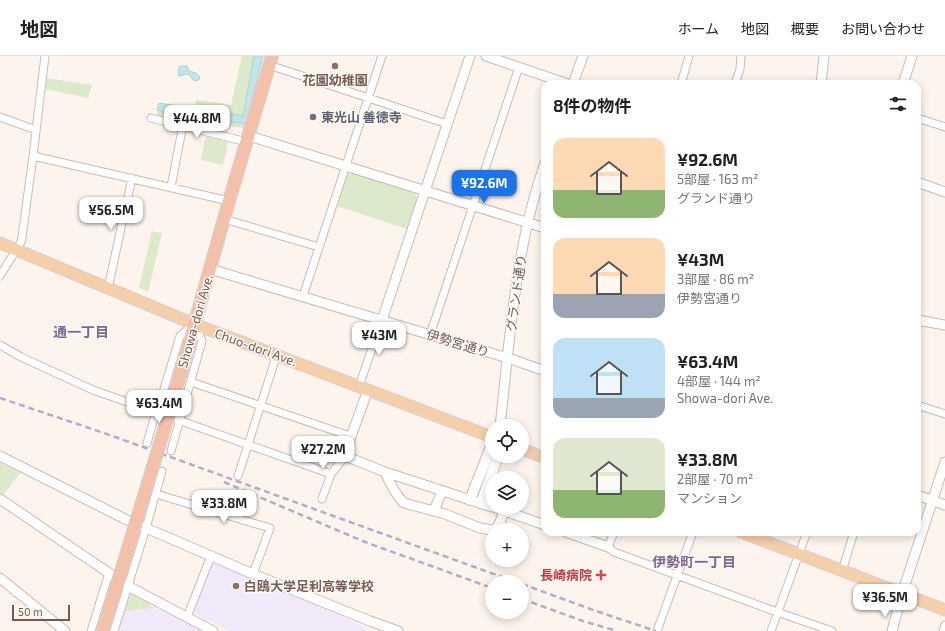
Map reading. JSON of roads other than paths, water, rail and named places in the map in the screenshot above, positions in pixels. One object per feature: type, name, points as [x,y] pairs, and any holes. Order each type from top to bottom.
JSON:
[{"type":"highway","name":"Showa-dori Ave.","points":[[104,631],[122,587],[194,324],[270,60]]},
{"type":"main road","name":"Chuo-dori Ave.","points":[[0,243],[194,324],[277,354],[485,434]]},
{"type":"main road","points":[[529,452],[541,456]]},
{"type":"main road","points":[[470,500],[485,462]]},
{"type":"main road","points":[[481,503],[495,463]]},
{"type":"main road","points":[[761,536],[799,554],[945,610]]},
{"type":"street","points":[[0,276],[22,237],[45,56]]},
{"type":"street","points":[[303,296],[382,56]]},
{"type":"street","points":[[322,499],[332,474],[346,455],[346,450],[382,320],[470,56]]},
{"type":"street","points":[[486,56],[556,80]]},
{"type":"street","points":[[574,80],[583,56]]},
{"type":"street","points":[[682,80],[689,56]]},
{"type":"street","points":[[736,80],[740,69],[741,56]]},
{"type":"street","points":[[821,80],[824,56]]},
{"type":"street","points":[[904,80],[912,56]]},
{"type":"street","points":[[270,60],[369,98],[447,124]]},
{"type":"street","points":[[430,335],[519,67]]},
{"type":"street","points":[[0,118],[36,130]]},
{"type":"street","points":[[151,118],[248,139],[346,166],[473,207],[541,227]]},
{"type":"street","points":[[921,119],[945,127]]},
{"type":"street","points":[[171,187],[183,125]]},
{"type":"street","points":[[33,156],[229,201]]},
{"type":"street","name":"グランド通り","points":[[501,419],[518,270],[528,223],[541,177]]},
{"type":"street","points":[[108,288],[132,178]]},
{"type":"street","points":[[921,183],[945,192]]},
{"type":"street","points":[[224,219],[319,247]]},
{"type":"street","name":"伊勢宮通り","points":[[210,269],[508,358],[541,370]]},
{"type":"street","points":[[921,321],[945,325]]},
{"type":"street","points":[[147,443],[156,412],[160,406],[180,336],[194,324],[202,341],[171,452]]},
{"type":"street","points":[[0,346],[93,390],[332,474]]},
{"type":"street","points":[[238,476],[277,354]]},
{"type":"street","points":[[191,382],[350,436]]},
{"type":"street","points":[[921,406],[945,414]]},
{"type":"street","points":[[346,455],[354,461],[485,504]]},
{"type":"street","points":[[0,456],[125,519],[253,574],[370,622],[398,631]]},
{"type":"street","points":[[892,631],[902,594],[945,462]]},
{"type":"street","points":[[114,631],[122,587],[146,528],[162,471]]},
{"type":"street","points":[[385,472],[392,486],[404,503],[434,511],[485,529]]},
{"type":"street","points":[[434,511],[442,491]]},
{"type":"street","points":[[156,494],[270,528],[253,574]]},
{"type":"street","points":[[921,497],[945,505]]},
{"type":"street","points":[[0,499],[109,573],[122,587],[187,617],[213,631]]},
{"type":"street","points":[[517,515],[541,524]]},
{"type":"street","points":[[577,536],[608,547],[614,552],[832,631]]},
{"type":"street","points":[[608,547],[612,536]]},
{"type":"street","points":[[656,631],[692,536]]},
{"type":"street","points":[[771,631],[805,536]]},
{"type":"street","points":[[842,570],[853,536]]},
{"type":"street","points":[[187,617],[211,556]]},
{"type":"street","points":[[91,631],[109,573]]},
{"type":"street","points":[[0,578],[65,631]]},
{"type":"street","points":[[943,631],[945,626]]},
{"type":"water","points":[[254,56],[263,56],[246,124],[157,110],[159,103],[243,116]]},
{"type":"water","points":[[180,66],[187,66],[189,71],[196,73],[200,77],[199,80],[194,81],[188,74],[179,76],[178,70]]},
{"type":"railway","points":[[0,398],[104,433],[497,575]]},
{"type":"railway","points":[[224,482],[365,542],[485,585]]},
{"type":"railway","points":[[529,587],[656,631]]},
{"type":"railway","points":[[529,602],[583,621],[617,631]]},
{"type":"place","name":"花園幼稚園","points":[[335,66]]},
{"type":"place","name":"東光山 善徳寺","points":[[313,117]]},
{"type":"place","name":"長崎病院","points":[[601,575]]},
{"type":"place","name":"白鴎大学足利高等学校","points":[[236,586]]},
{"type":"district","name":"通一丁目","points":[[81,332]]},
{"type":"district","name":"伊勢町一丁目","points":[[694,562]]}]
